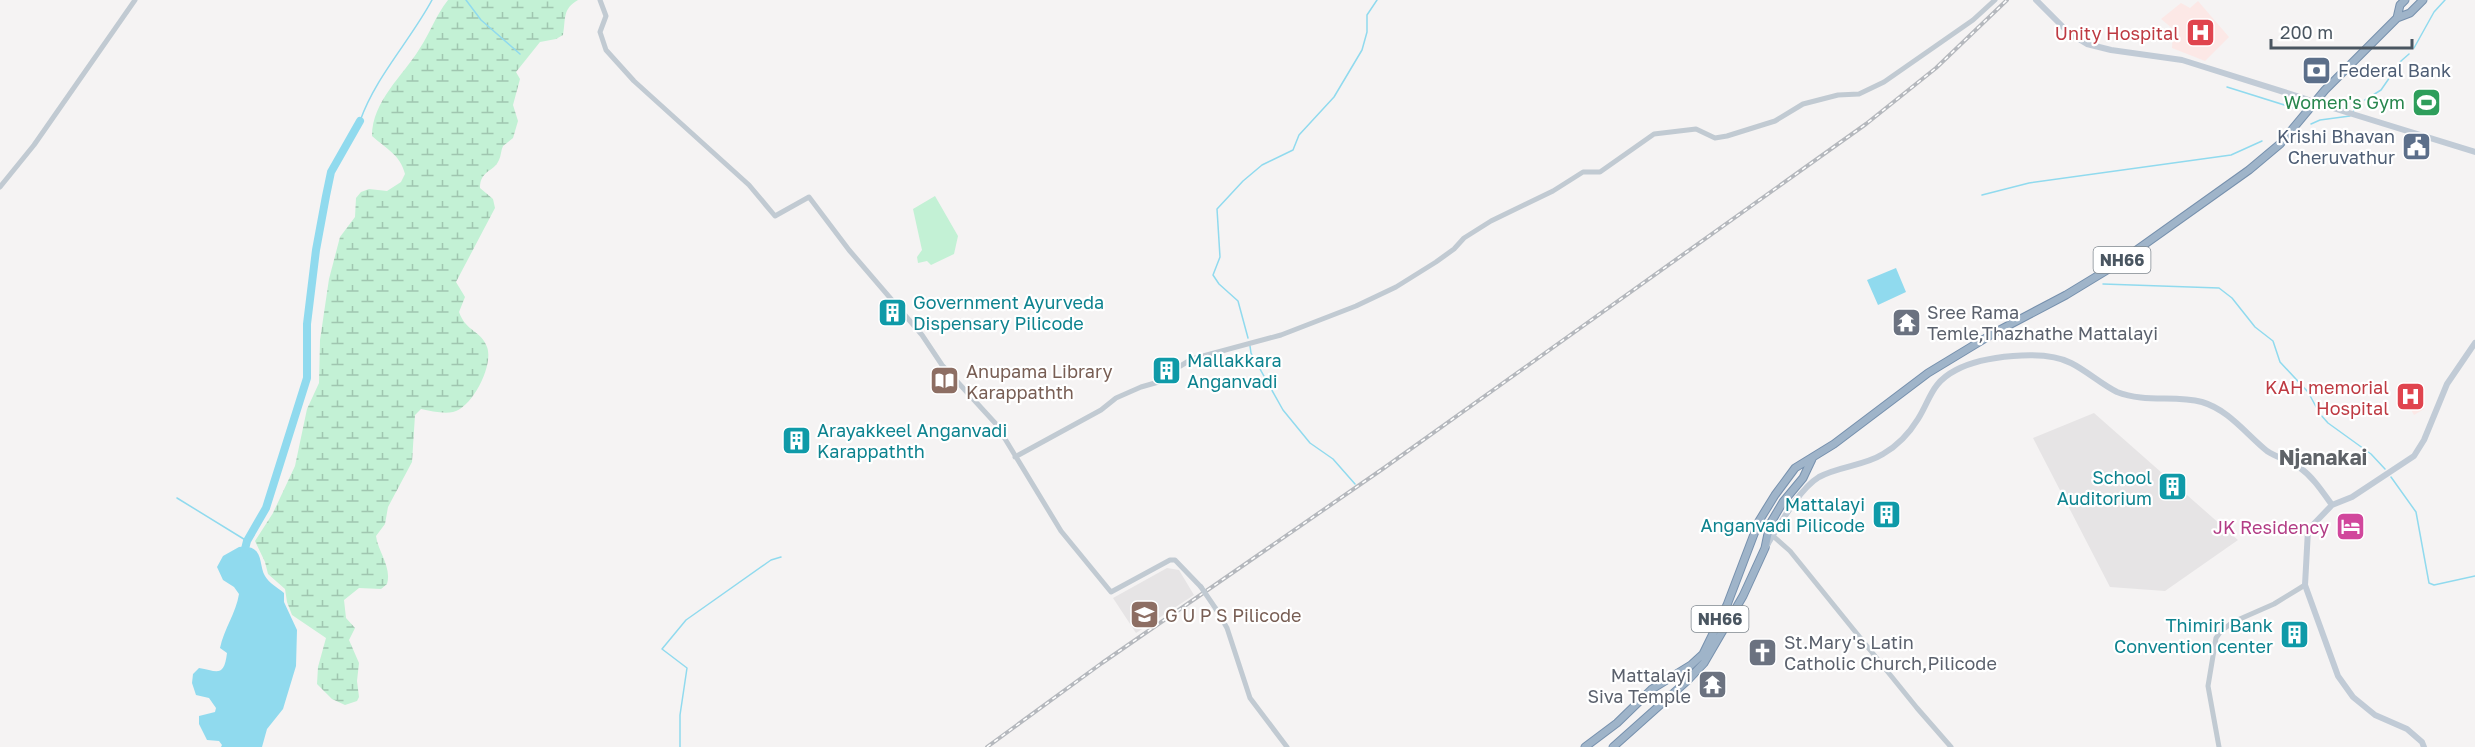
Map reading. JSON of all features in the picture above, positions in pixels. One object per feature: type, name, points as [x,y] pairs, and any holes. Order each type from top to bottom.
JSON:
[{"type":"highway","name":"NH66","points":[[2397,18],[2400,5],[2405,0]]},
{"type":"highway","name":"NH66","points":[[1586,747],[1617,723],[1652,689],[1690,665],[1702,654],[1727,605],[1760,521],[1774,495],[1795,468],[1812,459],[1928,373],[2117,264],[2249,170],[2280,144],[2325,90],[2397,18],[2410,14],[2423,0]]},
{"type":"highway","name":"NH66","points":[[1613,747],[1704,663],[1728,624],[1765,548],[1770,524],[1783,502],[1803,478],[1812,459]]},
{"type":"main road","points":[[2036,0],[2069,33],[2087,44],[2111,50],[2164,56],[2190,63],[2475,152]]},
{"type":"main road","points":[[2424,747],[2422,742],[2407,729],[2375,715],[2353,698],[2338,676],[2305,585],[2308,530],[2332,504],[2352,497],[2414,456],[2424,440],[2446,384],[2475,343]]},
{"type":"main road","name":"NH66","points":[[1765,548],[1799,497],[1818,478],[1881,456],[1898,443],[1918,419],[1931,391],[1941,379],[1957,369],[1976,362],[2019,356],[2048,356],[2069,362],[2116,391],[2139,399],[2201,402],[2217,408],[2271,454],[2299,466],[2315,481],[2332,504]]},
{"type":"street","points":[[0,187],[34,145],[135,0]]},
{"type":"street","points":[[600,0],[606,16],[600,32],[606,50],[634,81],[684,124],[706,148],[731,167],[775,216],[810,197],[849,250],[922,335],[942,365],[996,424],[1061,531],[1111,592],[1170,560],[1175,560],[1201,587],[1227,628],[1250,698],[1287,747]]},
{"type":"street","points":[[1015,458],[1101,410],[1116,398],[1162,381],[1192,359],[1281,335],[1356,306],[1396,287],[1436,262],[1454,249],[1464,238],[1491,221],[1553,191],[1583,172],[1600,172],[1654,134],[1696,129],[1715,138],[1727,136],[1775,121],[1803,104],[1838,95],[1859,94],[1891,77],[1974,20],[1995,0]]},
{"type":"street","points":[[1773,536],[1790,551],[1951,747]]},
{"type":"street","points":[[2219,747],[2208,686],[2216,638],[2221,630],[2233,622],[2274,604],[2305,585]]},
{"type":"shaded area","name":"Unity Hospital","points":[[2198,1],[2229,37],[2205,61],[2172,48],[2173,29],[2161,19],[2181,3],[2190,8]]},
{"type":"shaded area","name":"KAH memorial Hospital","points":[[2407,381],[2424,409],[2414,415],[2398,386]]},
{"type":"shaded area","points":[[2094,413],[2238,540],[2165,591],[2110,587],[2033,438]]},
{"type":"shaded area","name":"G U P S Pilicode","points":[[1167,568],[1179,570],[1194,595],[1136,633],[1113,598]]},
{"type":"green space","points":[[448,0],[578,0],[567,11],[563,35],[540,42],[516,72],[520,79],[513,105],[518,121],[513,138],[503,146],[497,164],[482,178],[480,188],[493,199],[495,208],[456,282],[465,297],[459,312],[465,324],[484,341],[487,347],[487,364],[480,385],[460,409],[445,413],[421,409],[415,415],[412,462],[388,507],[385,524],[376,536],[388,572],[387,584],[381,589],[359,588],[344,600],[346,618],[355,628],[349,640],[359,663],[357,681],[359,697],[357,701],[345,705],[332,699],[317,684],[318,667],[326,638],[292,615],[285,589],[268,574],[255,541],[273,513],[295,466],[307,409],[319,383],[320,340],[329,279],[340,237],[355,217],[356,198],[361,192],[369,189],[387,191],[401,182],[405,174],[400,161],[372,136],[377,111],[420,48]]},
{"type":"green space","points":[[935,196],[958,236],[954,254],[931,265],[927,261],[918,263],[917,257],[922,250],[913,209]]},
{"type":"water","points":[[1896,268],[1906,292],[1878,305],[1867,280]]},
{"type":"water","points":[[239,547],[247,547],[257,552],[265,576],[284,593],[284,602],[297,630],[296,666],[283,709],[267,729],[262,747],[221,747],[219,741],[207,740],[199,724],[199,716],[215,712],[216,708],[209,698],[196,695],[192,683],[193,674],[199,668],[219,671],[222,670],[226,661],[227,653],[220,648],[239,594],[234,587],[223,580],[217,567],[223,556]]},
{"type":"waterway","points":[[360,121],[375,89],[432,0]]},
{"type":"waterway","points":[[466,0],[481,20],[520,54]]},
{"type":"waterway","points":[[1248,338],[1238,301],[1219,284],[1213,275],[1220,257],[1217,209],[1243,181],[1262,165],[1293,150],[1299,135],[1334,97],[1362,50],[1367,32],[1367,15],[1377,0]]},
{"type":"waterway","points":[[2414,48],[2434,12],[2445,0]]},
{"type":"waterway","points":[[2365,100],[2381,90],[2401,61],[2409,54]]},
{"type":"waterway","points":[[2227,87],[2294,108]]},
{"type":"waterway","points":[[2353,112],[2357,105]]},
{"type":"waterway","points":[[2311,124],[2320,120],[2350,116]]},
{"type":"waterway","points":[[243,557],[247,541],[266,508],[307,378],[307,324],[316,250],[326,196],[331,172],[360,121]]},
{"type":"waterway","points":[[1982,195],[2029,183],[2231,155],[2262,141]]},
{"type":"waterway","points":[[2103,284],[2219,288],[2232,298],[2255,327],[2273,341],[2280,362],[2308,392],[2320,414],[2328,423],[2371,454],[2385,469]]},
{"type":"waterway","points":[[1250,346],[1251,353],[1283,410],[1310,443],[1333,459],[1355,484]]},
{"type":"waterway","points":[[2391,477],[2416,512],[2429,583],[2434,585],[2475,576]]},
{"type":"waterway","points":[[177,498],[247,541]]},
{"type":"waterway","points":[[680,747],[680,715],[687,668],[662,649],[686,620],[771,560],[781,557]]},
{"type":"railway","points":[[987,747],[1102,663],[1384,468],[1866,124],[1936,68],[2007,0]]},
{"type":"place","name":"Unity Hospital","points":[[2200,33]]},
{"type":"place","name":"Federal Bank","points":[[2317,70]]},
{"type":"place","name":"Women's Gym","points":[[2426,102]]},
{"type":"place","name":"Krishi Bhavan Cheruvathur","points":[[2416,146]]},
{"type":"place","name":"Government Ayurveda Dispensary Pilicode","points":[[892,312]]},
{"type":"place","name":"Sree Rama Temle,Thazhathe Mattalayi","points":[[1906,322]]},
{"type":"place","name":"Mallakkara Anganvadi","points":[[1166,370]]},
{"type":"place","name":"Anupama Library Karappathth","points":[[945,381]]},
{"type":"place","name":"KAH memorial Hospital","points":[[2410,397]]},
{"type":"place","name":"Arayakkeel Anganvadi Karappathth","points":[[796,440]]},
{"type":"place","name":"School Auditorium","points":[[2173,487]]},
{"type":"place","name":"Mattalayi Anganvadi Pilicode","points":[[1886,514]]},
{"type":"place","name":"JK Residency","points":[[2350,527]]},
{"type":"place","name":"G U P S Pilicode","points":[[1144,615]]},
{"type":"place","name":"Thimiri Bank Convention center","points":[[2294,635]]},
{"type":"place","name":"St.Mary's Latin Catholic Church,Pilicode","points":[[1763,652]]},
{"type":"place","name":"Mattalayi Siva Temple","points":[[1712,685]]},
{"type":"district","name":"Njanakai","points":[[2323,457]]}]
